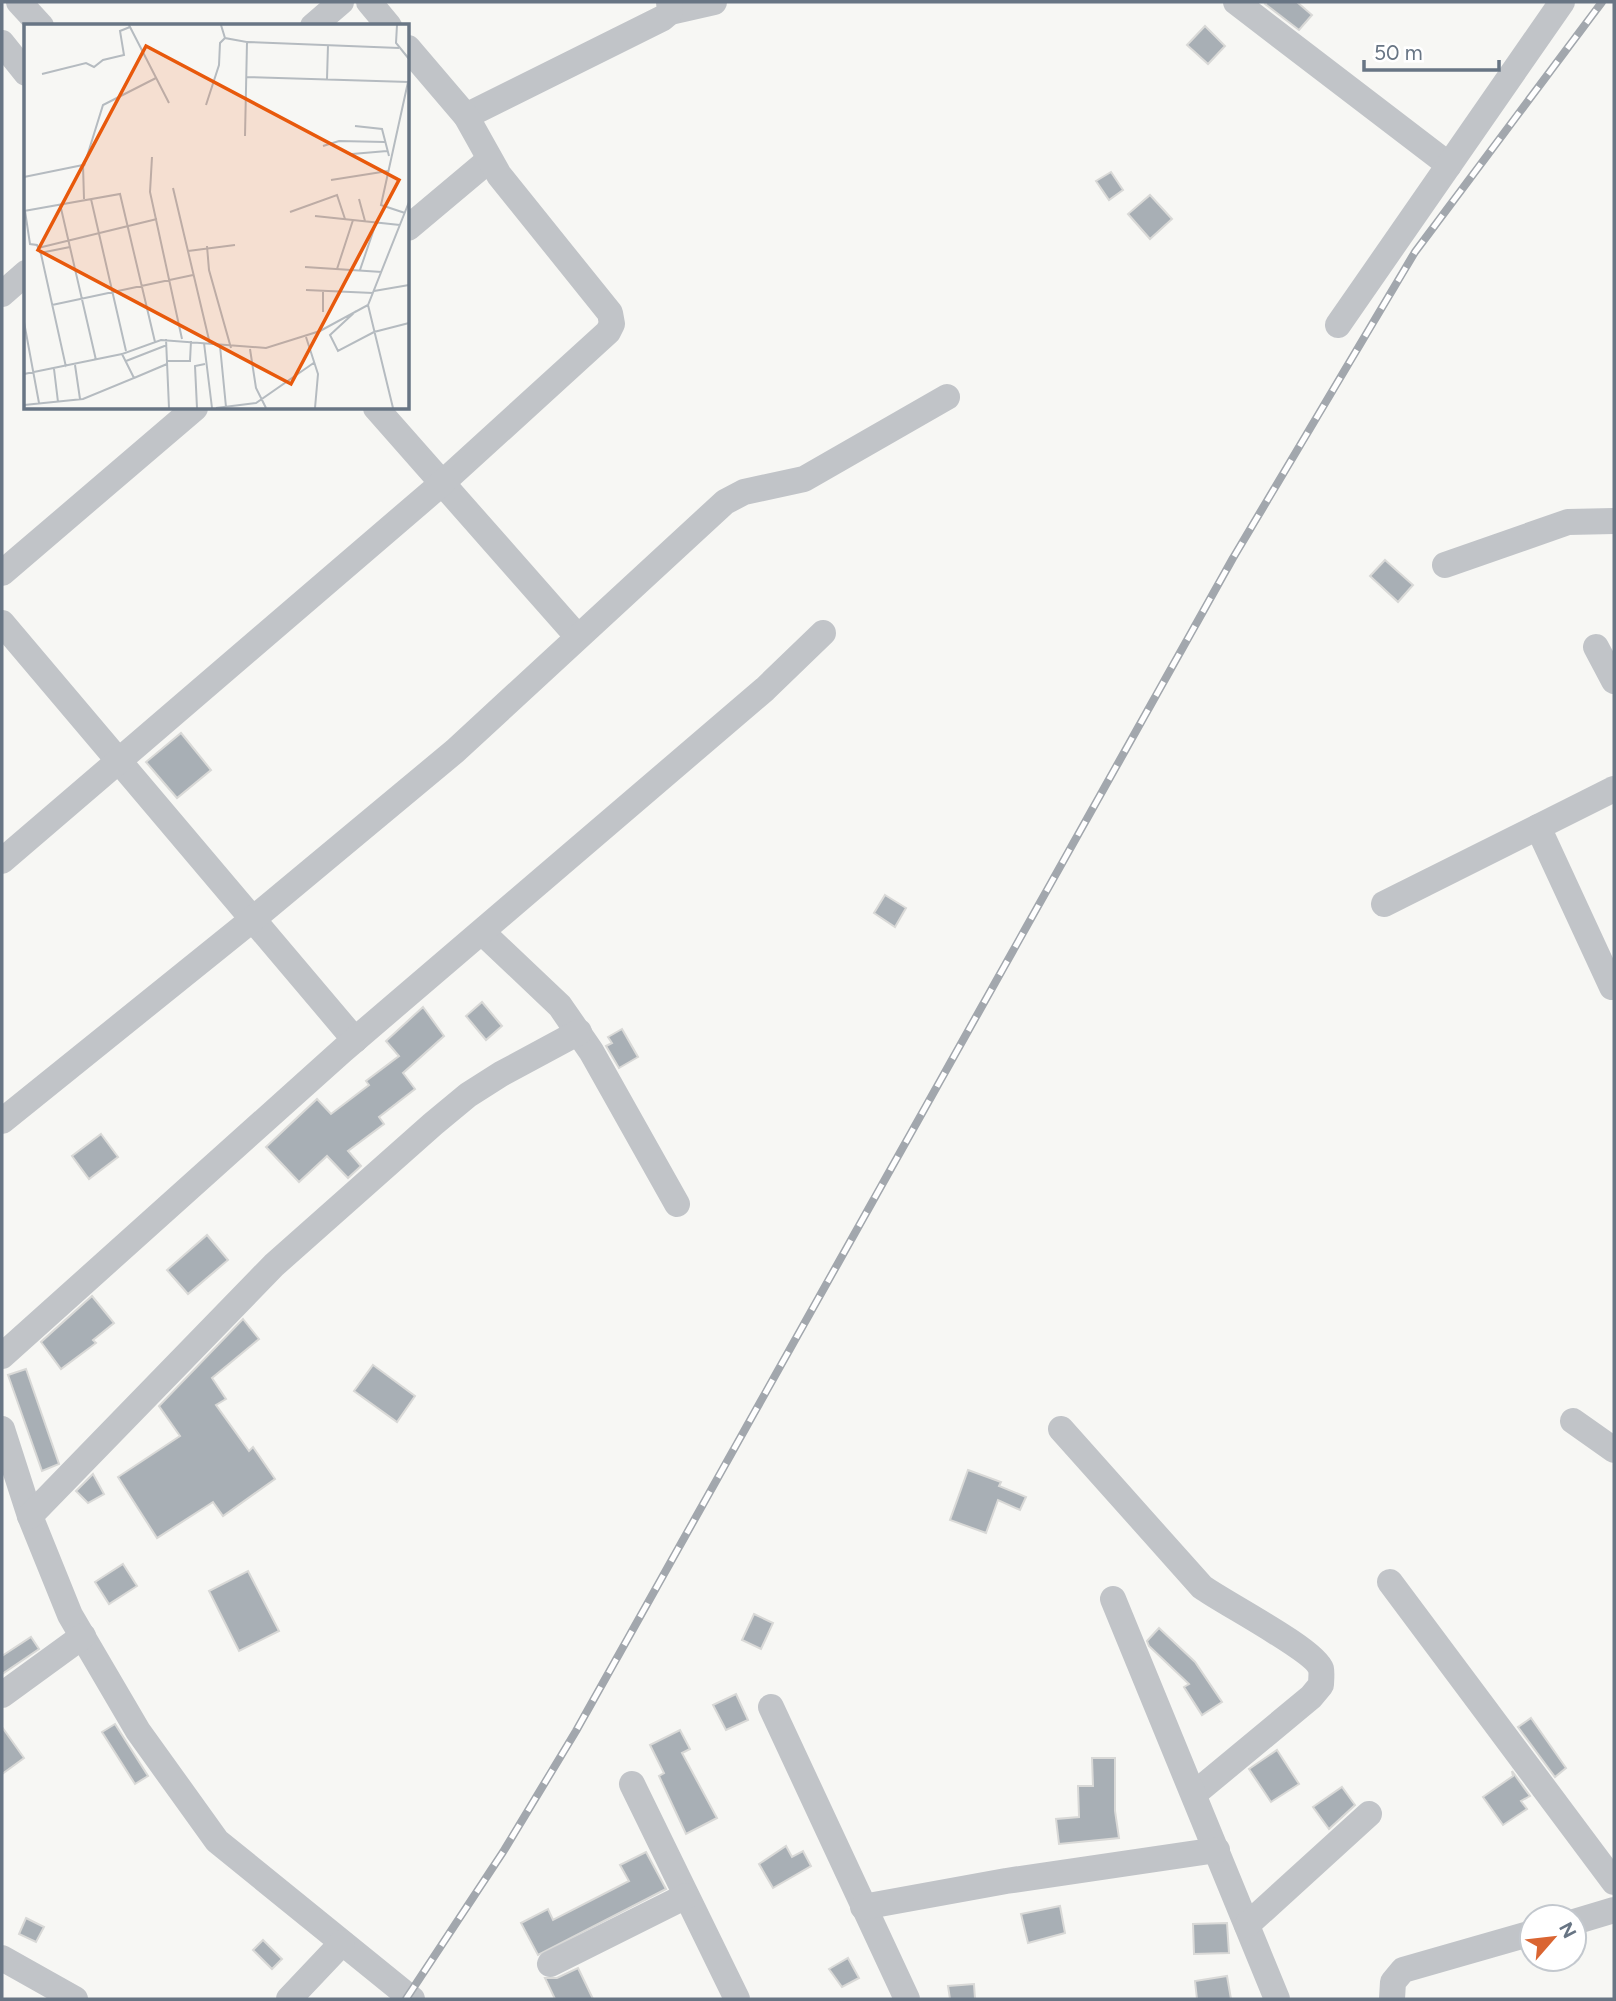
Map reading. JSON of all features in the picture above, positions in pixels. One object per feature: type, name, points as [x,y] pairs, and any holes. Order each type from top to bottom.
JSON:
[{"type":"street","points":[[2,8],[6,2]]},
{"type":"street","points":[[19,2],[39,24]]},
{"type":"street","points":[[315,24],[341,2]]},
{"type":"street","points":[[369,2],[388,24]]},
{"type":"street","points":[[466,116],[669,7],[715,2]]},
{"type":"street","points":[[1236,2],[1449,165]]},
{"type":"street","points":[[1338,325],[1562,2]]},
{"type":"street","points":[[2,43],[24,70]]},
{"type":"street","points":[[2,861],[118,758],[440,485],[608,332],[612,324],[610,313],[489,160],[466,116],[410,50]]},
{"type":"street","points":[[410,226],[489,160]]},
{"type":"street","points":[[2,294],[24,276]]},
{"type":"street","points":[[2,1121],[253,919],[455,751],[725,502],[744,492],[804,479],[947,397]]},
{"type":"street","points":[[2,573],[193,410]]},
{"type":"street","points":[[378,410],[440,485],[577,636]]},
{"type":"street","points":[[1445,565],[1568,522],[1614,521]]},
{"type":"street","points":[[2,623],[355,1040]]},
{"type":"street","points":[[2,1356],[355,1040],[765,689],[823,633]]},
{"type":"street","points":[[1596,647],[1614,681]]},
{"type":"street","points":[[1384,904],[1614,789]]},
{"type":"street","points":[[1538,827],[1612,987]]},
{"type":"street","points":[[483,933],[561,1006],[579,1032],[677,1204]]},
{"type":"street","points":[[30,1516],[274,1265],[423,1133],[479,1088],[579,1032]]},
{"type":"street","points":[[1573,1421],[1614,1450]]},
{"type":"street","points":[[1061,1429],[1202,1587],[1227,1606],[1306,1650],[1321,1668],[1321,1685],[1311,1697],[1194,1794]]},
{"type":"street","points":[[3,1435],[30,1516],[70,1615],[138,1731],[217,1841],[412,1999]]},
{"type":"street","points":[[1390,1582],[1614,1882]]},
{"type":"street","points":[[1113,1599],[1277,1999]]},
{"type":"street","points":[[2,1695],[83,1636]]},
{"type":"street","points":[[771,1707],[907,1999]]},
{"type":"street","points":[[632,1784],[737,1999]]},
{"type":"street","points":[[1247,1925],[1369,1814]]},
{"type":"street","points":[[863,1907],[1006,1881],[1217,1850]]},
{"type":"street","points":[[550,1964],[686,1896]]},
{"type":"street","points":[[1588,1918],[1614,1910]]},
{"type":"street","points":[[1392,1999],[1393,1982],[1403,1970],[1518,1937]]},
{"type":"street","points":[[289,1999],[342,1943]]},
{"type":"street","points":[[2,1958],[75,1999]]},
{"type":"building","points":[[1297,2],[1312,15],[1299,30],[1265,4]]},
{"type":"building","points":[[1205,26],[1225,46],[1208,64],[1187,45]]},
{"type":"building","points":[[1111,172],[1123,190],[1109,200],[1096,181]]},
{"type":"building","points":[[1150,195],[1172,219],[1150,239],[1128,214]]},
{"type":"building","points":[[1385,560],[1413,585],[1398,602],[1370,576]]},
{"type":"building","points":[[181,733],[211,770],[177,798],[146,762]]},
{"type":"building","points":[[885,895],[906,908],[895,927],[874,913]]},
{"type":"building","points":[[482,1002],[502,1026],[486,1040],[466,1016]]},
{"type":"building","points":[[423,1007],[444,1036],[403,1073],[415,1089],[379,1117],[384,1124],[348,1151],[361,1166],[348,1178],[327,1156],[299,1182],[266,1147],[317,1099],[331,1114],[369,1085],[366,1081],[399,1056],[386,1041]]},
{"type":"building","points":[[622,1029],[638,1057],[619,1068],[606,1046],[612,1043],[608,1037]]},
{"type":"building","points":[[101,1134],[118,1157],[89,1179],[72,1156]]},
{"type":"building","points":[[207,1235],[228,1260],[188,1294],[167,1270]]},
{"type":"building","points":[[92,1296],[114,1323],[93,1340],[96,1343],[61,1369],[41,1342]]},
{"type":"building","points":[[243,1319],[259,1339],[212,1378],[226,1399],[216,1405],[249,1451],[253,1447],[275,1479],[223,1516],[213,1502],[157,1538],[118,1477],[180,1436],[159,1406]]},
{"type":"building","points":[[373,1365],[415,1396],[397,1422],[354,1391]]},
{"type":"building","points":[[26,1369],[59,1464],[42,1471],[8,1375]]},
{"type":"building","points":[[968,1470],[1001,1482],[999,1486],[1026,1497],[1020,1510],[998,1500],[986,1533],[950,1520]]},
{"type":"building","points":[[93,1474],[104,1494],[88,1503],[76,1491]]},
{"type":"building","points":[[123,1564],[137,1586],[109,1604],[95,1582]]},
{"type":"building","points":[[248,1571],[279,1631],[239,1651],[209,1591]]},
{"type":"building","points":[[754,1614],[773,1623],[761,1649],[742,1640]]},
{"type":"building","points":[[1159,1628],[1195,1662],[1222,1702],[1202,1715],[1184,1687],[1189,1684],[1149,1646],[1147,1641]]},
{"type":"building","points":[[31,1637],[39,1649],[2,1674],[2,1656]]},
{"type":"building","points":[[736,1694],[748,1720],[726,1730],[713,1705]]},
{"type":"building","points":[[1531,1718],[1566,1768],[1555,1777],[1518,1727]]},
{"type":"building","points":[[115,1724],[148,1776],[135,1784],[102,1732]]},
{"type":"building","points":[[2,1727],[24,1758],[2,1774]]},
{"type":"building","points":[[680,1730],[690,1749],[682,1753],[717,1818],[686,1834],[659,1776],[664,1773],[650,1745]]},
{"type":"building","points":[[1277,1750],[1299,1784],[1271,1802],[1249,1769]]},
{"type":"building","points":[[1092,1758],[1115,1758],[1115,1811],[1119,1838],[1059,1844],[1056,1819],[1079,1817],[1078,1786],[1093,1786]]},
{"type":"building","points":[[1512,1771],[1530,1796],[1521,1801],[1527,1809],[1503,1825],[1483,1797],[1513,1776]]},
{"type":"building","points":[[1342,1787],[1355,1805],[1329,1829],[1313,1807]]},
{"type":"building","points":[[786,1846],[792,1857],[803,1851],[811,1866],[773,1888],[759,1864]]},
{"type":"building","points":[[646,1852],[666,1889],[538,1955],[521,1923],[548,1909],[553,1920],[629,1881],[620,1865]]},
{"type":"building","points":[[1060,1906],[1065,1933],[1028,1943],[1021,1914]]},
{"type":"building","points":[[26,1918],[44,1927],[36,1942],[19,1934]]},
{"type":"building","points":[[1227,1923],[1229,1953],[1194,1954],[1193,1924]]},
{"type":"building","points":[[263,1940],[282,1959],[272,1969],[253,1950]]},
{"type":"building","points":[[848,1958],[859,1978],[842,1987],[829,1969]]},
{"type":"building","points":[[578,1968],[593,1999],[555,1999],[545,1978],[557,1978]]},
{"type":"building","points":[[1227,1976],[1231,1999],[1197,1999],[1195,1981]]},
{"type":"building","points":[[974,1984],[975,1999],[950,1999],[948,1986]]},
{"type":"railway","points":[[406,1999],[503,1852],[576,1731],[1233,558],[1415,252],[1602,2]]}]
